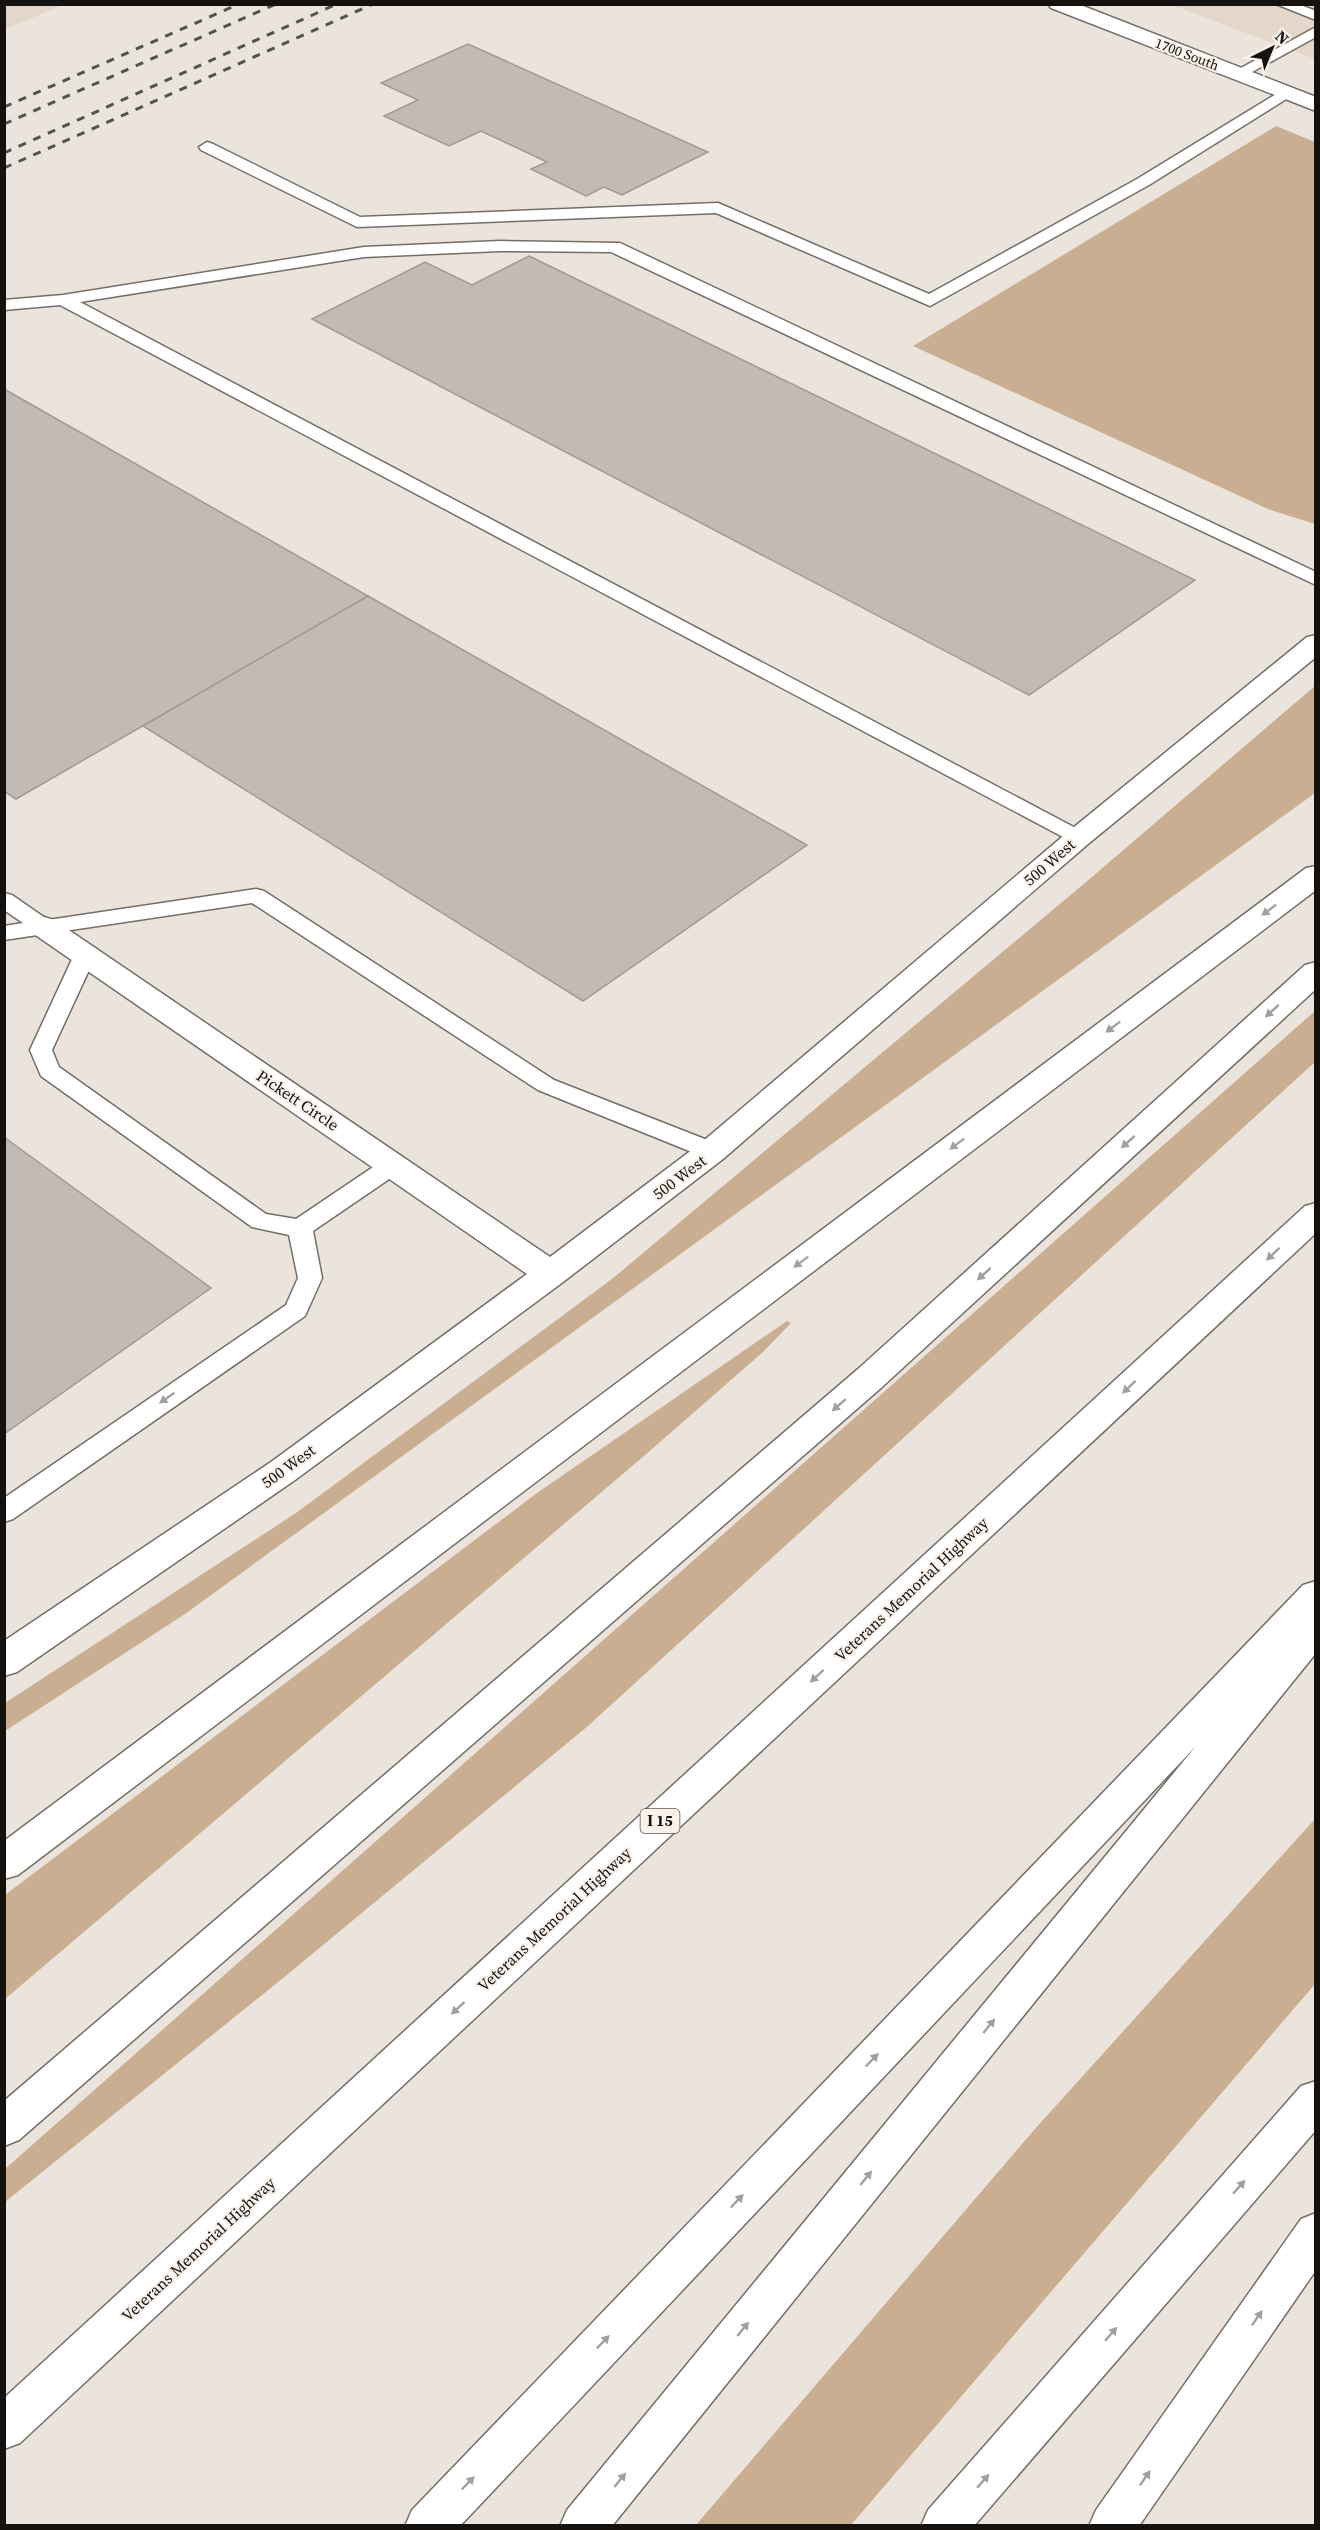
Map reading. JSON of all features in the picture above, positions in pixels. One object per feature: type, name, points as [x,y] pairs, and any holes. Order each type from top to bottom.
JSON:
[{"type":"main road","name":"1700 South","points":[[1058,4],[1316,105]]},
{"type":"main road","name":"500 West","points":[[4,1661],[283,1471],[551,1274],[712,1151],[1078,837],[1316,643]]},
{"type":"main road","points":[[4,1863],[1316,875]]},
{"type":"main road","name":"Pickett Circle","points":[[44,927],[551,1274]]},
{"type":"main road","points":[[4,2127],[870,1378],[1316,972]]},
{"type":"main road","name":"Veterans Memorial Highway","points":[[4,2428],[1316,1214]]},
{"type":"main road","points":[[428,2526],[1316,1595]]},
{"type":"main road","points":[[583,2526],[1316,1626]]},
{"type":"main road","points":[[4,1843],[252,1675]]},
{"type":"main road","points":[[944,2526],[1316,2100]]},
{"type":"main road","points":[[1112,2526],[1316,2233]]},
{"type":"lane","points":[[1283,4],[1316,16]]},
{"type":"lane","points":[[1238,74],[1314,33]]},
{"type":"lane","points":[[207,147],[357,222],[718,208],[930,301],[1143,182],[1286,93]]},
{"type":"lane","points":[[4,305],[63,300],[364,252],[500,246],[614,247],[1316,579]]},
{"type":"lane","points":[[63,300],[1078,837]]},
{"type":"lane","points":[[4,933],[256,896],[546,1085],[712,1151]]},
{"type":"lane","points":[[4,900],[44,927]]},
{"type":"lane","points":[[85,955],[41,1050],[50,1071],[260,1221],[300,1228],[393,1165]]},
{"type":"lane","points":[[4,1512],[296,1310],[310,1278],[300,1228]]},
{"type":"shaded area","points":[[5,4],[63,4],[63,5],[5,29]]},
{"type":"shaded area","points":[[1172,5],[1315,5],[1315,59]]},
{"type":"shaded area","points":[[1276,126],[1315,142],[1315,524],[1268,509],[913,346]]},
{"type":"shaded area","points":[[1315,686],[1315,793],[185,1614],[5,1731],[5,1703],[296,1513],[612,1279],[1086,882]]},
{"type":"shaded area","points":[[1315,1011],[1315,1062],[588,1726],[288,1974],[5,2202],[5,2169]]},
{"type":"shaded area","points":[[787,1321],[791,1323],[763,1352],[644,1456],[5,1999],[5,1895],[537,1493]]},
{"type":"shaded area","points":[[1315,1819],[1315,1984],[851,2525],[696,2525],[1034,2130]]},
{"type":"building","points":[[468,44],[708,152],[622,195],[604,187],[586,196],[531,169],[547,162],[481,131],[449,146],[384,116],[418,100],[381,83]]},
{"type":"building","points":[[529,256],[1195,580],[1029,695],[312,319],[425,262],[472,285]]},
{"type":"building","points":[[4,389],[368,596],[16,799],[4,791]]},
{"type":"building","points":[[368,596],[807,845],[583,1001],[143,726]]},
{"type":"building","points":[[4,1137],[211,1288],[4,1434]]},
{"type":"railway","points":[[4,107],[239,4]]},
{"type":"railway","points":[[4,124],[276,4]]},
{"type":"railway","points":[[4,153],[337,4]]},
{"type":"railway","points":[[4,168],[373,4]]}]
